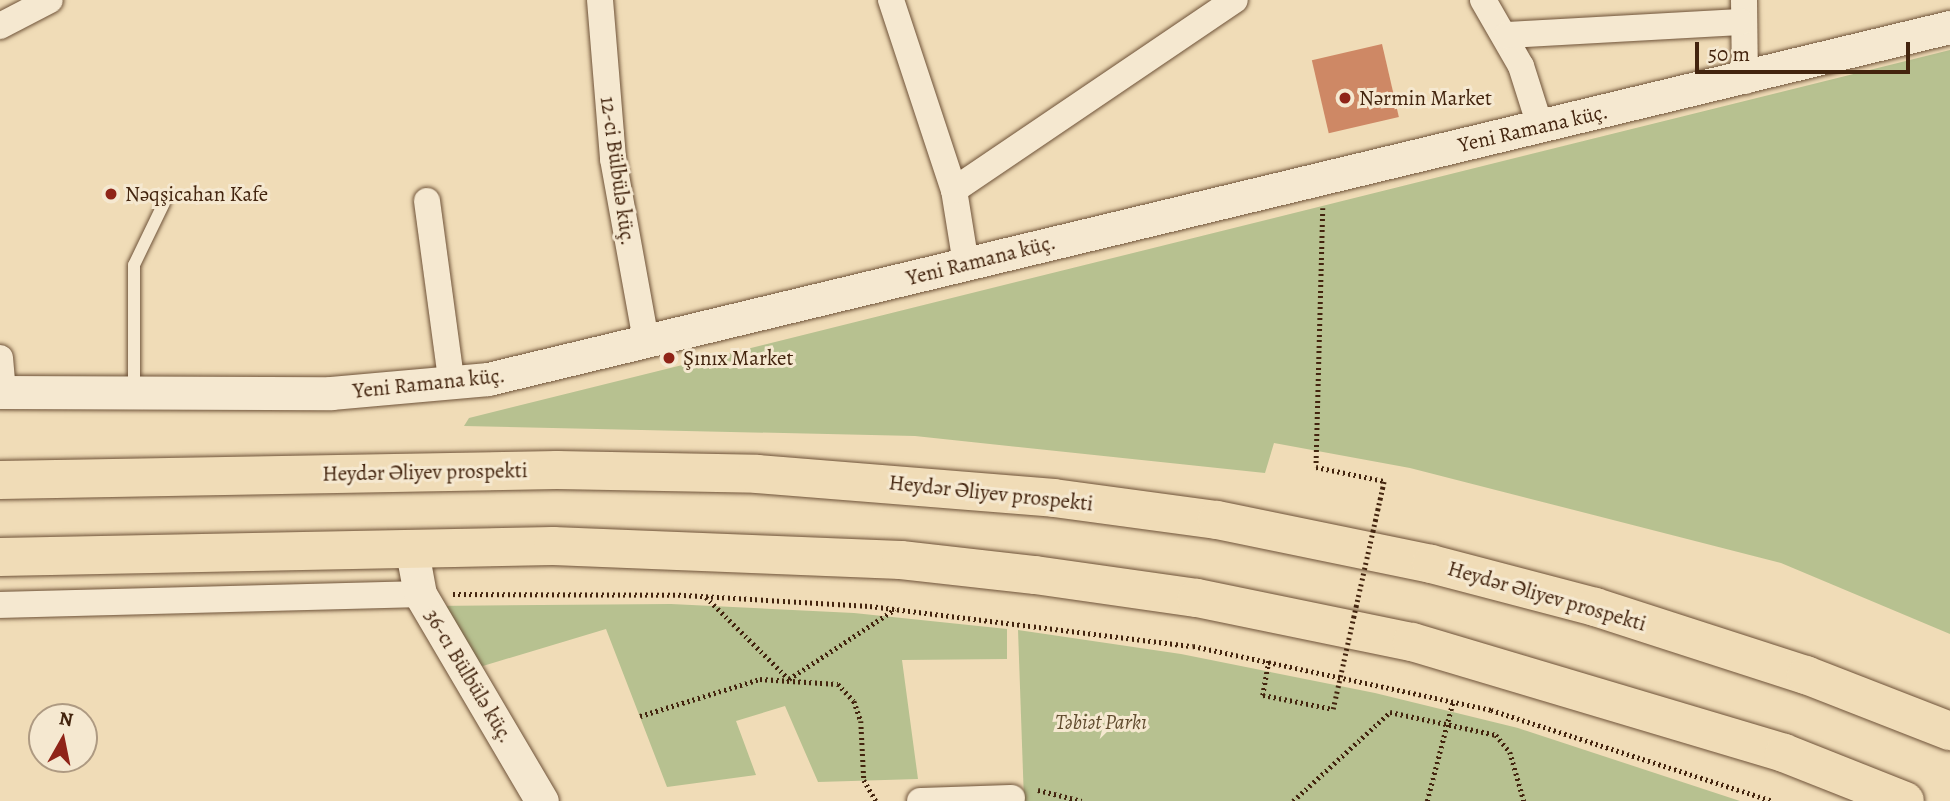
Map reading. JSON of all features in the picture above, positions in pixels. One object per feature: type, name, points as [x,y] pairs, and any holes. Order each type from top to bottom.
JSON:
[{"type":"highway","name":"Heydər Əliyev prospekti","points":[[0,480],[557,470],[783,476],[1054,498],[1216,520],[1444,567],[1595,607],[1767,662],[1950,731]]},
{"type":"highway","points":[[0,557],[411,546],[901,559],[1197,598],[1412,642],[1577,687],[1784,752],[1905,801]]},
{"type":"street","points":[[0,26],[50,0]]},
{"type":"street","name":"12-ci Bülbülə küç.","points":[[600,0],[613,159],[646,340]]},
{"type":"street","points":[[891,0],[954,190],[966,264]]},
{"type":"street","points":[[954,190],[1236,0]]},
{"type":"street","points":[[1483,0],[1507,35],[1540,126]]},
{"type":"street","points":[[1507,35],[1743,11],[1745,81]]},
{"type":"street","name":"Yeni Ramana küç.","points":[[2,392],[134,395],[452,385],[966,264],[1324,176],[1745,81],[1950,27]]},
{"type":"street","points":[[427,201],[452,385]]},
{"type":"street","points":[[0,358],[2,392]]},
{"type":"street","name":"36-cı Bülbülə küç.","points":[[411,546],[420,594],[542,801]]},
{"type":"street","points":[[0,605],[420,594]]},
{"type":"street","points":[[920,801],[1018,792]]},
{"type":"lane","points":[[134,395],[134,265],[164,203]]},
{"type":"path","points":[[1269,661],[1263,695],[1333,709],[1384,481],[1316,467],[1324,176]]},
{"type":"path","points":[[420,594],[705,596],[896,609],[1057,626],[1269,661],[1453,701],[1639,754],[1772,801]]},
{"type":"path","points":[[705,596],[789,678]]},
{"type":"path","points":[[789,678],[896,609]]},
{"type":"path","points":[[640,716],[760,679],[789,678],[838,684],[854,701],[861,721],[864,780],[876,801]]},
{"type":"path","points":[[1427,801],[1453,701]]},
{"type":"path","points":[[1293,801],[1380,716],[1405,712],[1448,722],[1503,740],[1524,801]]},
{"type":"path","points":[[1018,792],[1082,801]]},
{"type":"green space","points":[[1950,50],[1950,634],[1781,563],[1410,468],[1274,443],[1265,473],[915,436],[464,426],[469,418]]},
{"type":"green space","points":[[671,604],[854,613],[1007,629],[1007,659],[902,660],[918,779],[818,782],[785,706],[736,721],[756,775],[667,787],[606,629],[473,669],[432,606]]},
{"type":"green space","name":"Təbiət Parkı","points":[[1018,630],[1181,654],[1375,693],[1518,728],[1740,801],[1024,801]]},
{"type":"building","points":[[1382,44],[1399,117],[1329,133],[1312,60]]},
{"type":"place","name":"Nərmin Market","points":[[1345,98]]},
{"type":"place","name":"Nəqşicahan Kafe","points":[[111,194]]},
{"type":"place","name":"Şınıx Market","points":[[669,358]]}]
